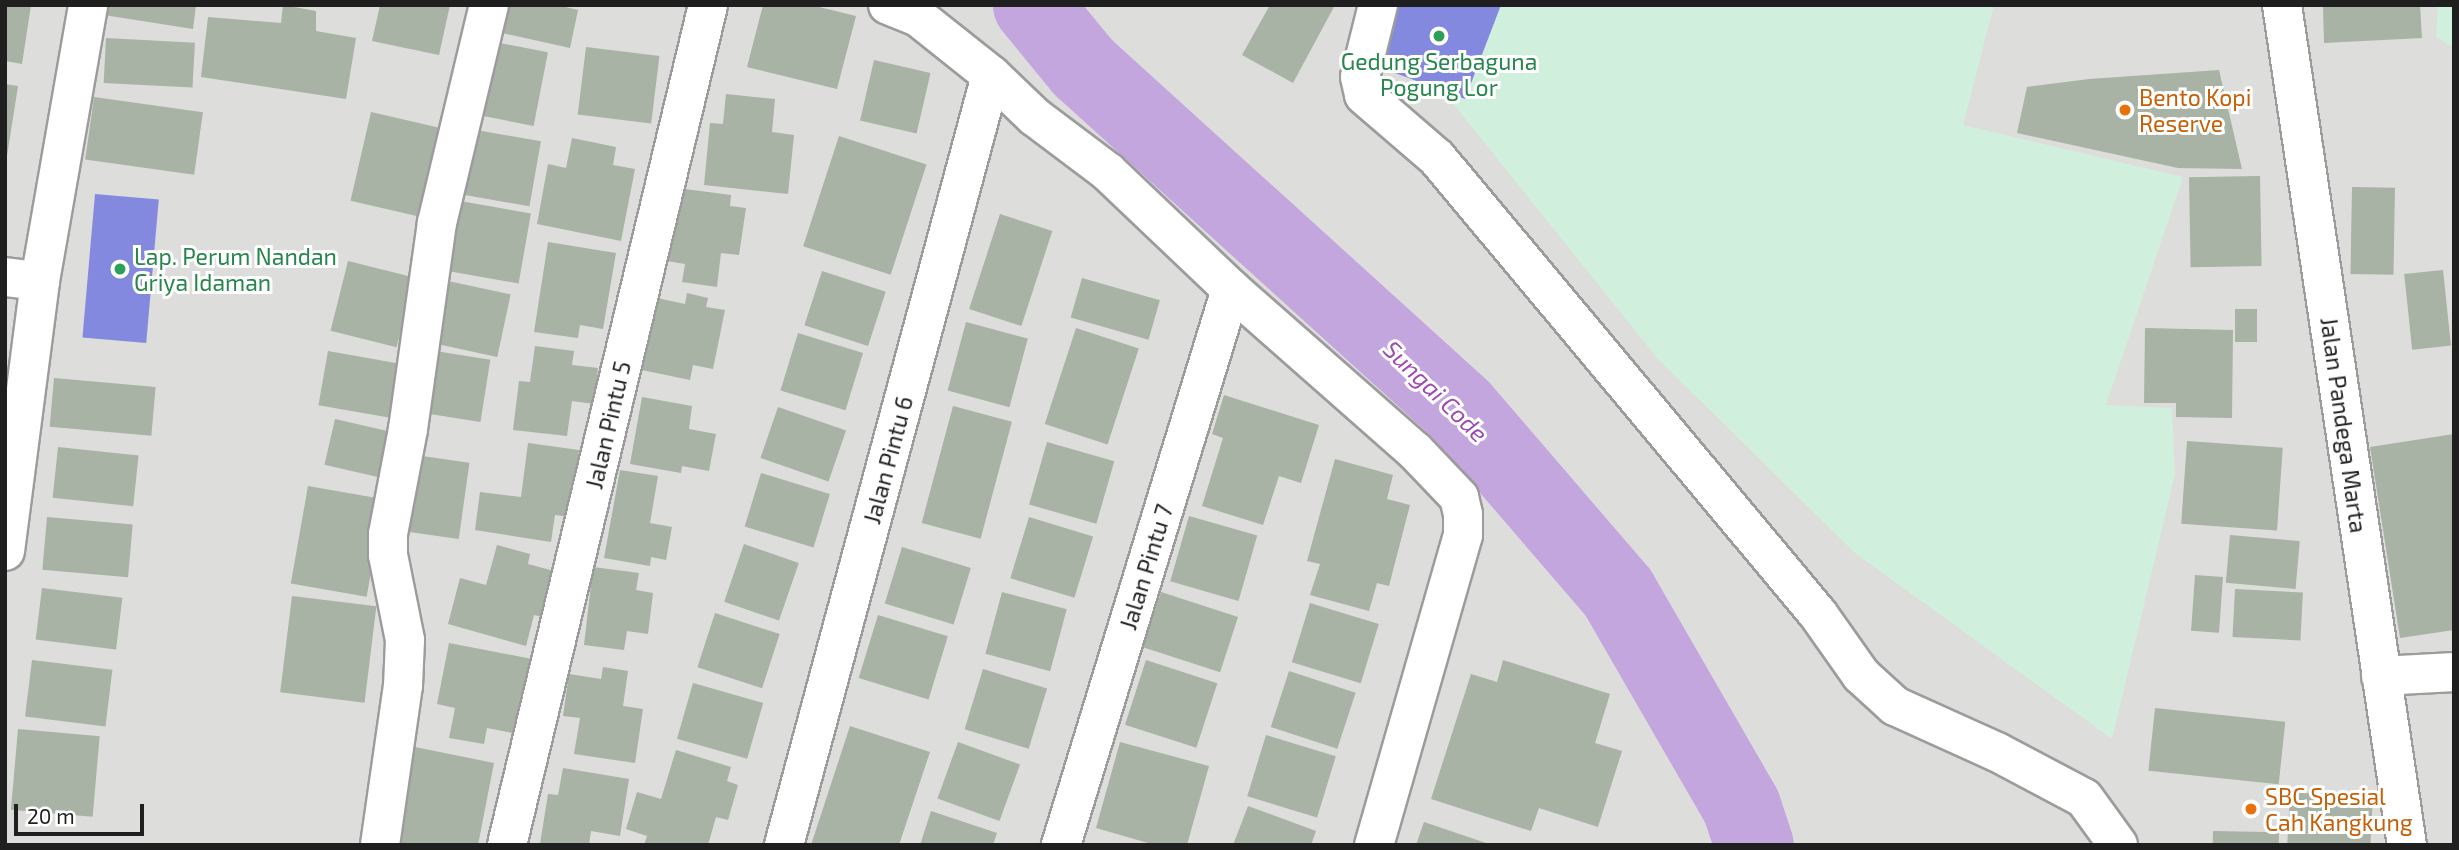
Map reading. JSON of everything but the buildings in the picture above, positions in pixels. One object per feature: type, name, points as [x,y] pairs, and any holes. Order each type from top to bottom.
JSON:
[{"type":"street","points":[[5,551],[23,279],[88,5]]},
{"type":"street","points":[[380,845],[403,686],[405,640],[388,555],[388,534],[408,429],[436,223],[489,5]]},
{"type":"street","name":"Jalan Pintu 5","points":[[507,845],[708,5]]},
{"type":"street","points":[[888,5],[918,18],[991,75],[1035,117],[1108,172],[1231,289],[1415,451],[1459,497],[1463,535],[1374,845]]},
{"type":"street","points":[[1378,5],[1360,78],[1364,95],[1437,159],[1818,614],[1861,675],[1895,706],[1997,752],[2084,798],[2119,845]]},
{"type":"street","name":"Jalan Pandega Marta","points":[[2282,5],[2407,845]]},
{"type":"street","name":"Jalan Pintu 6","points":[[784,845],[991,75]]},
{"type":"street","name":"Jalan Pintu 7","points":[[1061,845],[1231,289]]},
{"type":"street","points":[[2381,676],[2454,672]]},
{"type":"shaded area","points":[[5,5],[2454,5],[2454,845],[5,845]]},
{"type":"shaded area","name":"Gedung Serbaguna Pogung Lor","points":[[1397,5],[1501,5],[1465,99],[1379,67]]},
{"type":"shaded area","name":"Lap. Perum Nandan Griya Idaman","points":[[95,194],[159,200],[146,343],[82,337]]},
{"type":"green space","points":[[1489,5],[1994,5],[1963,125],[2183,177],[2106,405],[2172,408],[2175,474],[2112,739],[1855,553],[1658,359],[1447,96]]},
{"type":"green space","points":[[2438,5],[2454,5],[2454,48],[2436,37]]},
{"type":"waterway","name":"Sungai Code","points":[[1032,5],[1083,67],[1460,409],[1618,593],[1741,806],[1754,845]]},
{"type":"place","name":"Gedung Serbaguna Pogung Lor","points":[[1439,36]]},
{"type":"place","name":"Bento Kopi Reserve","points":[[2125,110]]},
{"type":"place","name":"Lap. Perum Nandan Griya Idaman","points":[[120,269]]},
{"type":"place","name":"SBC Spesial Cah Kangkung","points":[[2251,809]]}]
